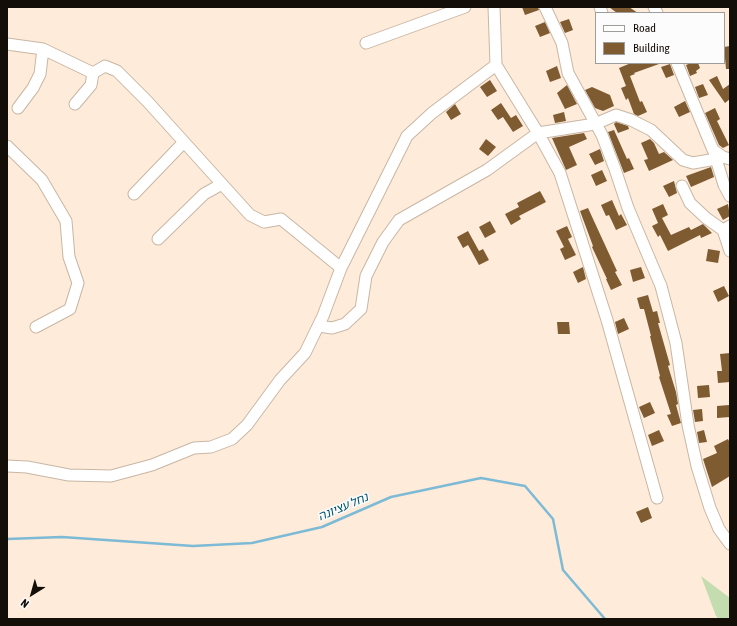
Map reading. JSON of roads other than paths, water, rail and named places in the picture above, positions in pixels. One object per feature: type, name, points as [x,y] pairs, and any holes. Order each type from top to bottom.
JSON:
[{"type":"street","points":[[366,43],[465,7]]},
{"type":"street","points":[[494,7],[496,64],[538,133],[560,173],[608,320],[657,498]]},
{"type":"street","points":[[545,7],[562,43],[568,73],[595,124],[615,169],[628,208],[661,286],[676,343],[688,425],[697,466],[710,508],[726,529],[730,544]]},
{"type":"street","points":[[7,44],[43,49],[93,73]]},
{"type":"street","points":[[18,108],[33,88],[40,74],[43,49]]},
{"type":"street","points":[[7,466],[26,467],[69,475],[111,476],[152,465],[194,448],[211,447],[232,439],[247,425],[280,380],[305,353],[319,326],[341,268],[407,136],[432,113],[496,64]]},
{"type":"street","points":[[677,64],[714,155],[724,185],[730,196]]},
{"type":"street","points":[[93,73],[105,66],[116,71],[147,101],[250,215],[264,222],[281,218],[341,268]]},
{"type":"street","points":[[75,104],[91,85],[93,73]]},
{"type":"street","points":[[319,326],[332,328],[345,324],[361,309],[366,276],[383,242],[399,220],[487,170],[538,133],[595,124],[616,115],[631,120],[651,130],[683,160],[693,163],[714,155],[730,159]]},
{"type":"street","points":[[134,194],[184,142]]},
{"type":"street","points":[[7,146],[42,180],[66,221],[69,257],[78,283],[70,309],[36,327]]},
{"type":"street","points":[[158,239],[204,194],[222,184]]},
{"type":"street","points":[[682,186],[690,203],[706,218],[726,228],[730,251]]},
{"type":"waterway","name":"נחל עציונה","points":[[7,539],[62,537],[193,546],[252,543],[322,527],[391,497],[481,478],[525,486],[553,519],[563,570],[605,619]]}]
